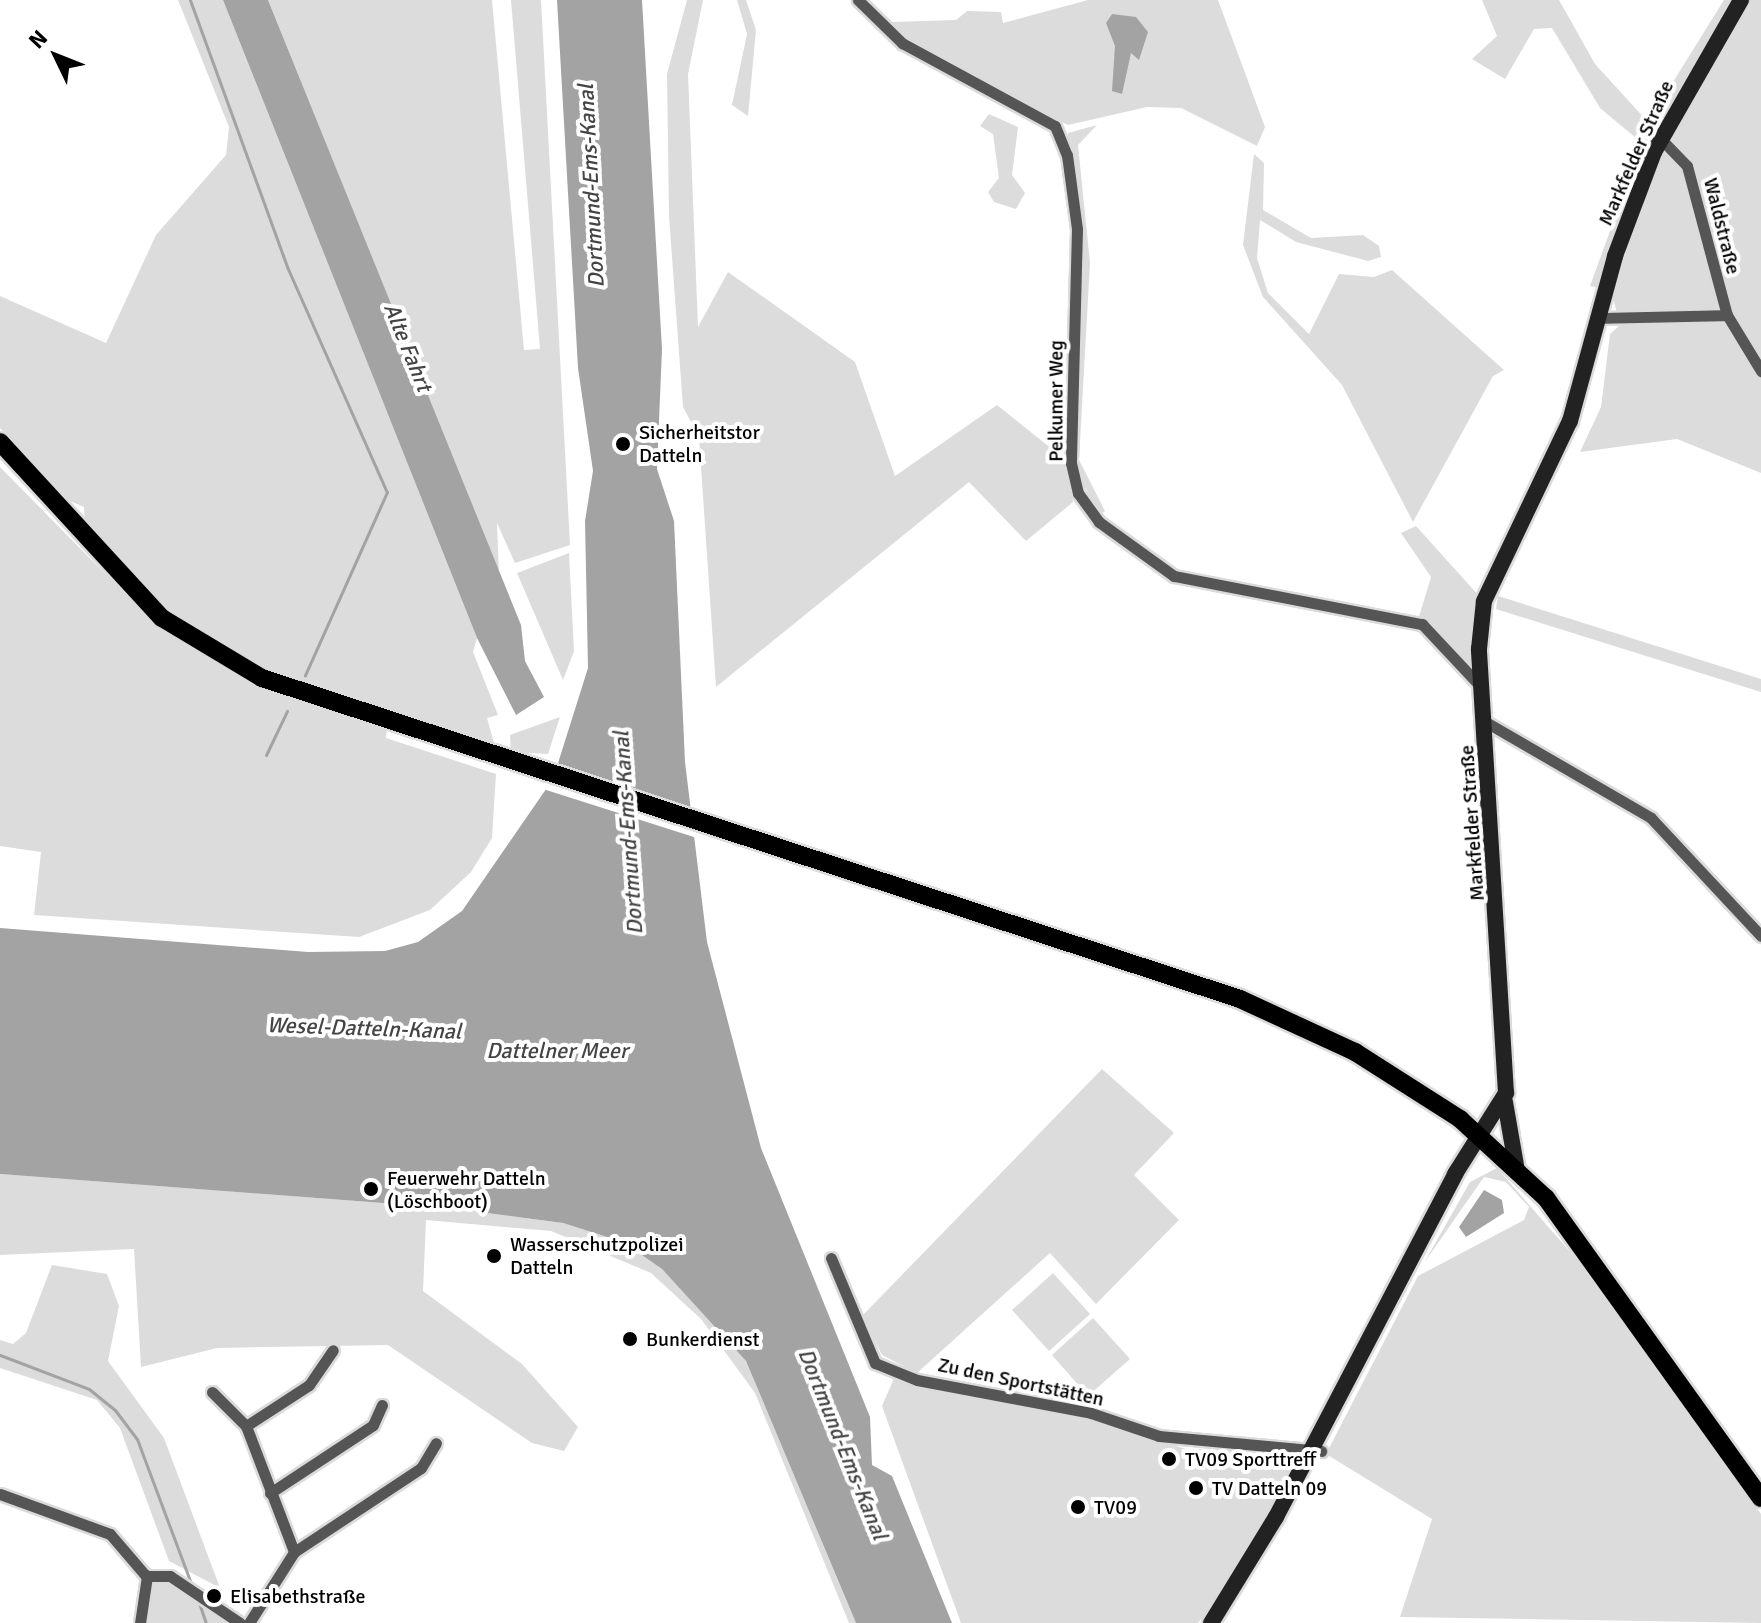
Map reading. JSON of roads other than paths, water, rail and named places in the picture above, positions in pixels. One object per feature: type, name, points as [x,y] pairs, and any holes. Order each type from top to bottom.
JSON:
[{"type":"main road","points":[[0,442],[128,587],[188,637],[262,678],[422,735],[722,830],[1299,1022],[1480,1136],[1517,1171],[1572,1230],[1761,1498]]},
{"type":"street","name":"Pelkumer Weg","points":[[858,0],[902,43],[1055,126],[1067,155],[1077,229],[1071,463],[1078,493],[1099,522],[1174,576],[1422,624],[1482,688]]},
{"type":"street","name":"Markfelder Straße","points":[[1517,1171],[1504,1123],[1506,1093],[1479,631],[1488,587],[1570,421],[1598,318],[1660,138],[1741,0]]},
{"type":"street","name":"Waldstraße","points":[[1660,138],[1691,177],[1727,315],[1761,371]]},
{"type":"street","points":[[1598,318],[1727,315]]},
{"type":"street","points":[[1484,721],[1651,818],[1761,936]]},
{"type":"street","points":[[1211,1623],[1316,1450],[1480,1136],[1506,1093]]},
{"type":"street","name":"Zu den Sportstätten","points":[[831,1258],[875,1363],[917,1380],[1060,1406],[1159,1436],[1316,1450]]},
{"type":"street","points":[[246,1426],[309,1385],[333,1350]]},
{"type":"street","points":[[212,1392],[246,1426],[294,1552]]},
{"type":"street","points":[[270,1493],[373,1425],[382,1405]]},
{"type":"street","points":[[249,1623],[294,1552],[421,1468],[436,1443]]},
{"type":"street","points":[[0,1494],[110,1534],[147,1576],[170,1576],[240,1623]]},
{"type":"street","points":[[140,1623],[147,1576]]},
{"type":"water","name":"Alte Fahrt","points":[[223,0],[268,0],[521,625],[525,661],[544,697],[516,715],[477,638]]},
{"type":"water","name":"Dattelner Meer","points":[[557,0],[642,0],[662,349],[657,469],[674,521],[685,762],[707,942],[761,1148],[870,1417],[872,1465],[892,1476],[952,1623],[856,1623],[746,1361],[662,1269],[623,1242],[563,1223],[449,1208],[0,1174],[0,928],[308,952],[385,951],[418,942],[462,911],[553,779],[588,668],[585,521],[593,471],[578,368]]},
{"type":"water","points":[[1112,14],[1136,17],[1148,32],[1139,60],[1131,53],[1122,94],[1112,91],[1115,46],[1106,23]]},
{"type":"water","points":[[1484,1190],[1502,1200],[1504,1213],[1466,1237],[1459,1227]]},
{"type":"waterway","points":[[190,0],[288,269],[387,492],[305,675]]},
{"type":"waterway","points":[[266,755],[287,711]]},
{"type":"waterway","points":[[0,1355],[89,1389],[115,1410],[137,1439],[192,1586]]},
{"type":"waterway","points":[[198,1600],[206,1623]]},
{"type":"place","name":"Sicherheitstor Datteln","points":[[623,444]]},
{"type":"place","name":"Feuerwehr Datteln (Löschboot)","points":[[371,1189]]},
{"type":"place","name":"Wasserschutzpolizei Datteln","points":[[494,1256]]},
{"type":"place","name":"Bunkerdienst","points":[[630,1339]]},
{"type":"place","name":"TV09 Sporttreff","points":[[1169,1459]]},
{"type":"place","name":"TV Datteln 09","points":[[1196,1488]]},
{"type":"place","name":"TV09","points":[[1078,1507]]},
{"type":"place","name":"Elisabethstraße","points":[[214,1596]]},
{"type":"water label","name":"Dortmund-Ems-Kanal","points":[[591,186]]},
{"type":"water label","name":"Dortmund-Ems-Kanal","points":[[628,833]]},
{"type":"water label","name":"Wesel-Datteln-Kanal","points":[[364,1028]]},
{"type":"water label","name":"Dortmund-Ems-Kanal","points":[[843,1444]]}]
